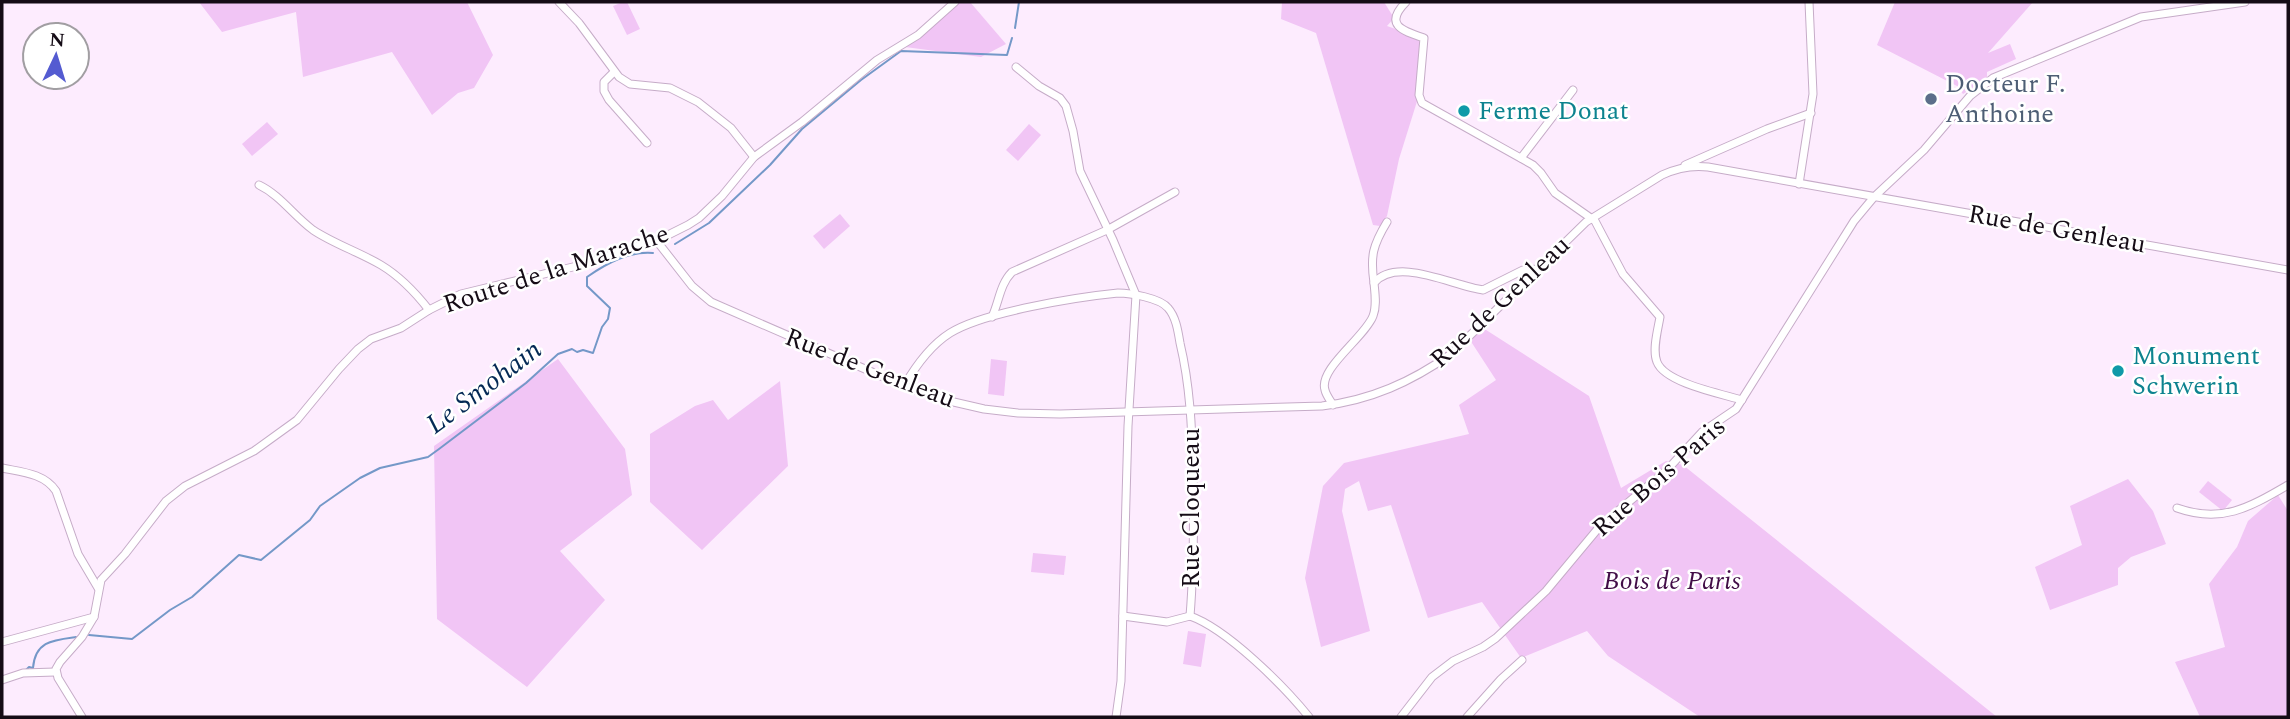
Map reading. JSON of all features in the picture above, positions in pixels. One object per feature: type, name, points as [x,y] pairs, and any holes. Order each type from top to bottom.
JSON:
[{"type":"street","points":[[559,2],[585,31],[614,72],[630,84],[670,88],[698,102],[731,128],[754,157]]},
{"type":"street","name":"Route de la Marache","points":[[94,617],[101,580],[166,501],[185,486],[254,451],[273,438],[304,413],[358,349],[371,338],[401,328],[461,294],[577,266],[656,240],[699,218],[722,196],[754,157],[802,122],[877,60],[918,35],[955,2]]},
{"type":"street","points":[[1406,2],[1396,14],[1398,26],[1425,40],[1420,100],[1481,138],[1521,158],[1541,173],[1555,193],[1592,218],[1623,274],[1660,317],[1656,358],[1659,366],[1681,383],[1742,400]]},
{"type":"street","points":[[1800,184],[1811,113],[1813,74],[1809,2]]},
{"type":"street","name":"Rue Bois Paris","points":[[1401,717],[1432,677],[1453,661],[1496,638],[1546,591],[1601,526],[1666,471],[1702,432],[1730,416],[1836,248],[1874,197],[1924,150],[1970,96],[1993,78],[2141,17],[2245,2]]},
{"type":"street","points":[[1016,67],[1039,86],[1060,98],[1066,106],[1080,171],[1136,295],[1128,412],[1124,616],[1120,696],[1116,717]]},
{"type":"street","points":[[614,72],[604,82],[605,94],[647,144]]},
{"type":"street","points":[[1521,158],[1573,90]]},
{"type":"street","points":[[1682,167],[1766,129],[1811,113]]},
{"type":"street","name":"Rue de Genleau","points":[[656,240],[692,286],[710,302],[904,386],[963,405],[1005,412],[1041,414],[1333,405],[1377,395],[1427,371],[1451,354],[1592,218],[1662,175],[1682,167],[1708,167],[2288,270]]},
{"type":"street","points":[[259,185],[314,230],[380,264],[395,275],[412,288],[429,310]]},
{"type":"street","points":[[1885,188],[1886,196],[1894,200]]},
{"type":"street","points":[[992,317],[1005,280],[1010,274],[1107,230],[1175,192]]},
{"type":"street","points":[[1333,405],[1325,391],[1324,381],[1333,365],[1371,321],[1375,309],[1372,254],[1387,222]]},
{"type":"street","points":[[1374,283],[1386,273],[1401,271],[1483,290],[1523,271],[1539,269]]},
{"type":"street","points":[[904,386],[913,370],[943,338],[964,326],[992,317],[1112,293],[1136,295]]},
{"type":"street","name":"Rue Cloqueau","points":[[1136,295],[1167,305],[1182,352],[1190,411],[1194,552],[1190,615],[1234,643],[1287,693],[1308,717]]},
{"type":"street","points":[[2,468],[32,474],[51,484],[79,554],[98,588]]},
{"type":"street","points":[[2177,508],[2229,514],[2244,510],[2288,485]]},
{"type":"street","points":[[1124,616],[1167,621],[1190,615]]},
{"type":"street","points":[[2,642],[94,617]]},
{"type":"street","points":[[55,672],[94,617]]},
{"type":"street","points":[[1467,717],[1501,678],[1522,660]]},
{"type":"street","points":[[2,680],[23,673],[55,672]]},
{"type":"street","points":[[55,672],[82,717]]},
{"type":"green space","points":[[199,2],[467,2],[493,55],[474,88],[458,93],[432,115],[392,52],[303,77],[296,12],[222,32]]},
{"type":"green space","points":[[627,2],[640,29],[627,35],[613,6]]},
{"type":"green space","points":[[960,2],[970,2],[1006,44],[981,57],[905,47]]},
{"type":"green space","points":[[1282,2],[1384,2],[1394,18],[1387,26],[1422,42],[1419,95],[1399,159],[1387,216],[1380,226],[1373,225],[1316,33],[1281,19]]},
{"type":"green space","points":[[1895,2],[2033,2],[1988,53],[2010,44],[2016,59],[1987,72],[1987,78],[1963,94],[1957,86],[1877,45]]},
{"type":"green space","points":[[267,122],[278,134],[252,156],[242,144]]},
{"type":"green space","points":[[1029,124],[1041,135],[1018,161],[1006,150]]},
{"type":"green space","points":[[840,214],[850,226],[824,249],[813,236]]},
{"type":"green space","name":"Bois de Paris","points":[[1483,328],[1589,396],[1621,488],[1666,461],[1683,465],[1997,717],[1700,717],[1608,656],[1587,631],[1521,658],[1482,602],[1428,618],[1391,505],[1368,511],[1359,481],[1345,489],[1342,511],[1370,631],[1321,647],[1305,578],[1323,486],[1344,463],[1469,434],[1459,405],[1496,380],[1470,340]]},
{"type":"green space","points":[[558,359],[625,449],[632,495],[560,551],[605,600],[527,687],[437,619],[434,446]]},
{"type":"green space","points":[[991,359],[1007,361],[1004,396],[988,394]]},
{"type":"green space","points":[[780,381],[788,466],[702,550],[650,502],[650,434],[695,406],[713,400],[728,420]]},
{"type":"green space","points":[[2128,479],[2153,511],[2166,544],[2131,557],[2118,568],[2118,585],[2050,610],[2035,567],[2082,545],[2070,506]]},
{"type":"green space","points":[[2208,481],[2232,500],[2223,511],[2199,492]]},
{"type":"green space","points":[[2278,495],[2288,511],[2288,717],[2200,717],[2175,662],[2225,647],[2209,584],[2237,547],[2248,521]]},
{"type":"green space","points":[[1033,553],[1066,556],[1064,575],[1031,572]]},
{"type":"green space","points":[[1188,631],[1206,634],[1201,667],[1183,664]]},
{"type":"waterway","name":"Le Smohain","points":[[1015,28],[1019,2]]},
{"type":"waterway","name":"Le Smohain","points":[[675,244],[709,223],[770,165],[802,129],[901,51],[1007,55],[1012,38]]},
{"type":"waterway","name":"Le Smohain","points":[[89,635],[132,639],[192,597],[239,555],[261,560],[310,520],[320,506],[360,478],[380,468],[428,457],[526,383],[558,354],[572,349],[593,353],[610,308],[587,286],[587,277],[618,259],[653,253]]},
{"type":"waterway","name":"Le Smohain","points":[[26,670],[33,668],[34,659],[41,647],[60,639],[76,637]]},
{"type":"place","name":"Docteur F. Anthoine","points":[[1931,99]]},
{"type":"place","name":"Ferme Donat","points":[[1464,111]]},
{"type":"place","name":"Monument Schwerin","points":[[2118,371]]}]
